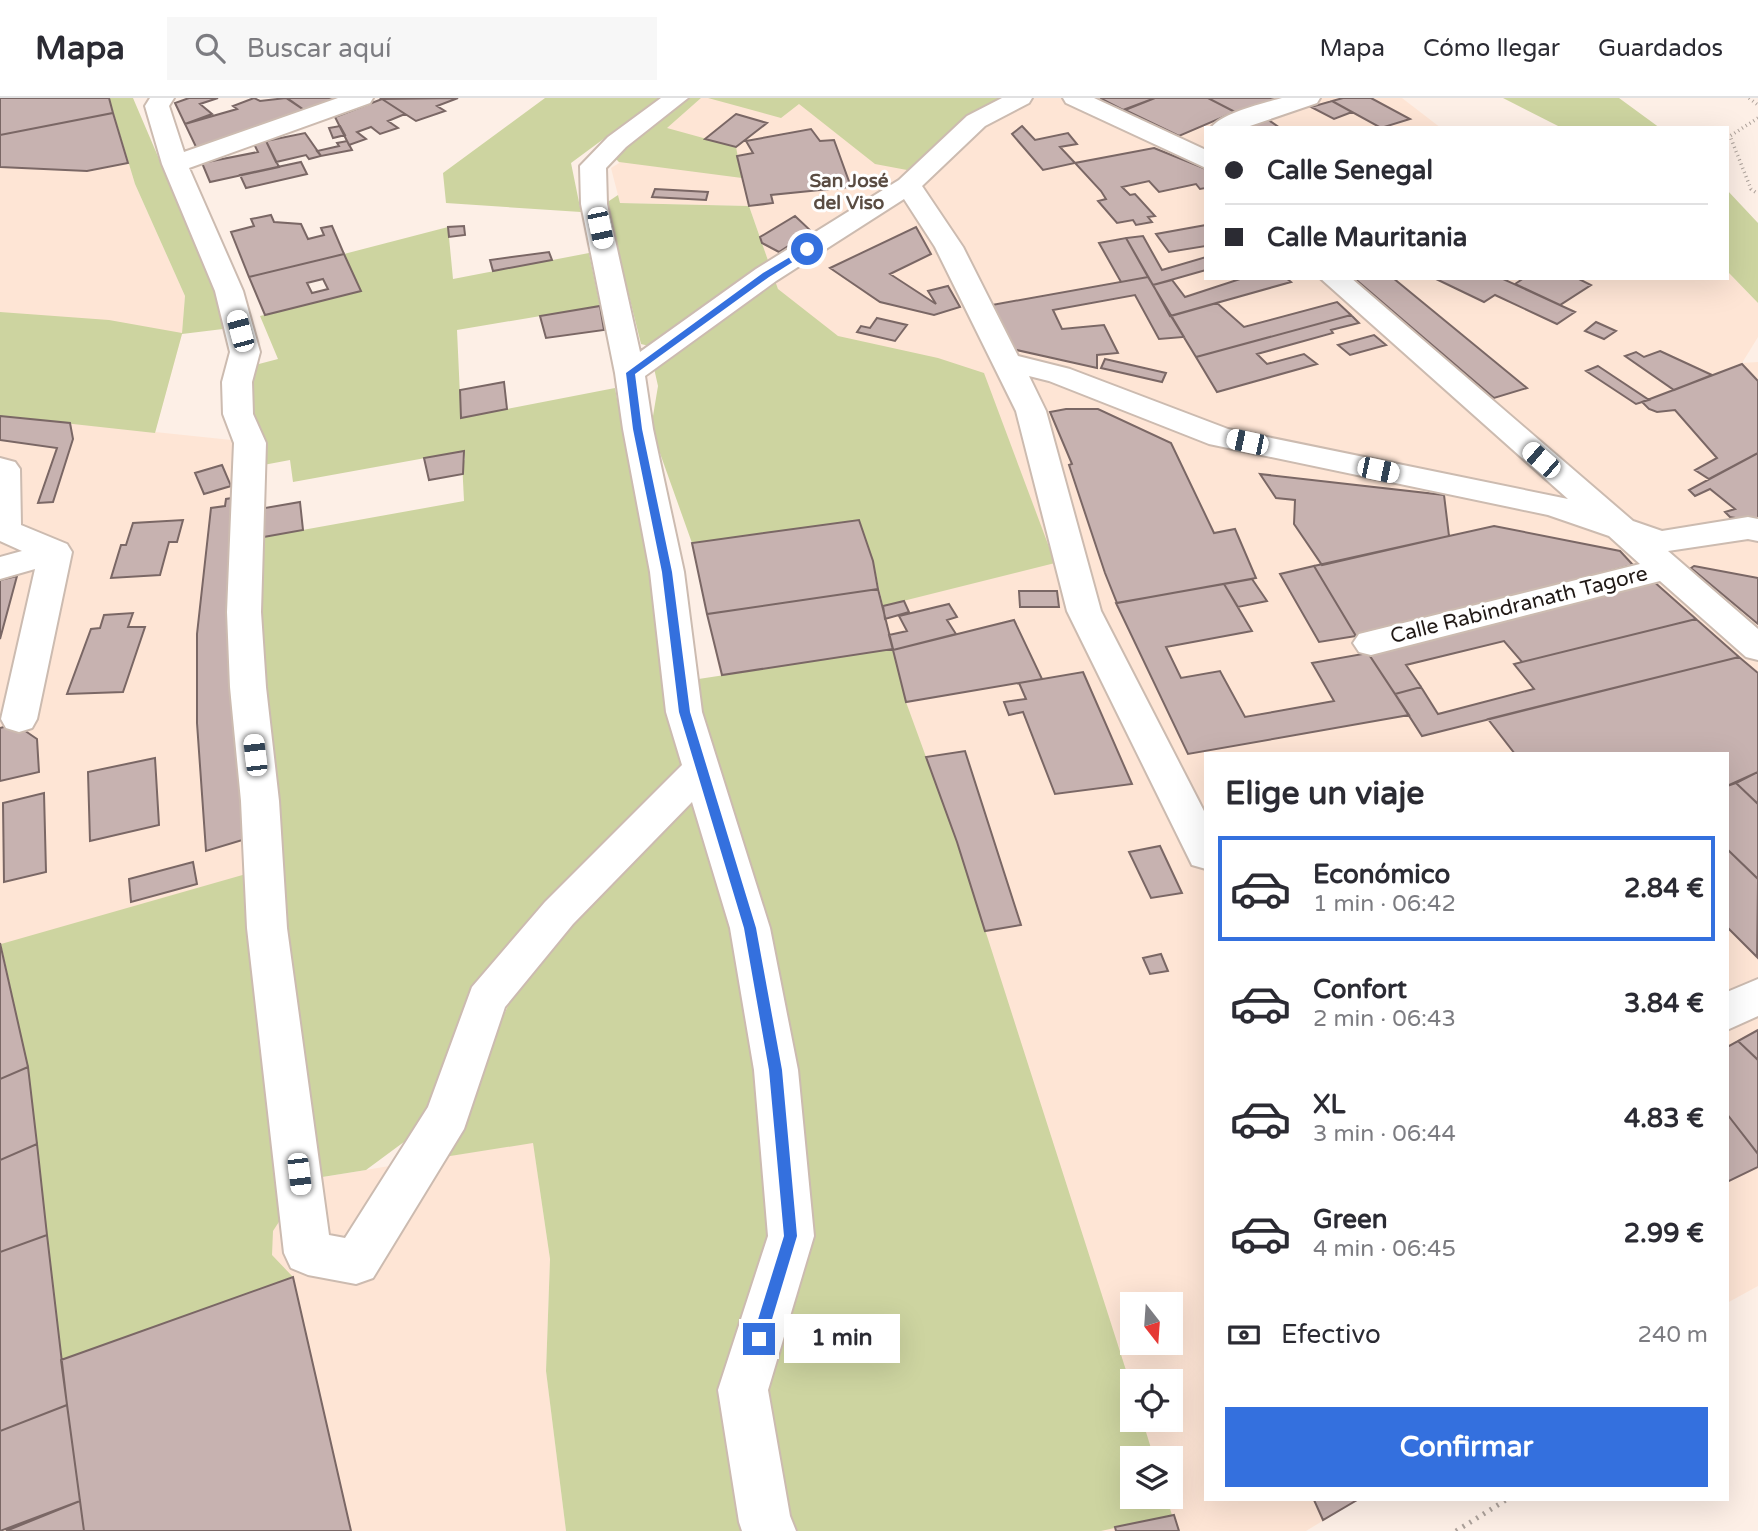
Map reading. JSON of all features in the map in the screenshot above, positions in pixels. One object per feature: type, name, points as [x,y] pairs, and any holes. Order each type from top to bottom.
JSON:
[{"type":"street","points":[[162,98],[157,106],[175,164],[229,291],[245,352],[237,382],[238,414],[250,443],[244,612],[248,687],[260,801],[267,928],[308,1253],[356,1262],[448,1115],[487,999],[559,913],[700,770]]},
{"type":"street","points":[[175,164],[361,98]]},
{"type":"street","points":[[676,98],[617,142],[593,166],[594,204],[631,373],[638,429],[667,572],[684,712],[750,928],[776,1070],[790,1236],[743,1390],[765,1522],[769,1531]]},
{"type":"street","points":[[631,373],[766,275],[908,185],[976,121],[1020,98]]},
{"type":"street","points":[[1075,98],[1204,159]]},
{"type":"street","points":[[1228,126],[1255,114],[1308,98]]},
{"type":"street","points":[[1178,148],[1204,137]]},
{"type":"street","points":[[908,185],[950,247],[1031,411],[1084,611],[1204,850]]},
{"type":"street","points":[[1336,280],[1758,648]]},
{"type":"street","points":[[1006,362],[1059,375],[1220,437],[1555,506],[1621,531],[1660,542],[1748,528],[1758,530]]},
{"type":"street","points":[[0,468],[4,469],[5,531],[55,552]]},
{"type":"street","points":[[0,568],[55,552]]},
{"type":"street","points":[[19,719],[55,552]]},
{"type":"street","name":"Calle Rabindranath Tagore","points":[[1371,643],[1667,568]]},
{"type":"street","points":[[1729,1011],[1758,996]]},
{"type":"path","points":[[1749,98],[1758,104]]},
{"type":"path","points":[[1758,118],[1730,136],[1751,189],[1758,194]]},
{"type":"path","points":[[1455,1531],[1504,1501]]},
{"type":"shaded area","points":[[0,98],[109,98],[135,184],[185,296],[182,334],[155,432],[241,441],[282,1184],[533,1142],[550,1259],[546,1371],[566,1531],[0,1531]]},
{"type":"shaded area","points":[[701,98],[1402,98],[1438,126],[1204,126],[1204,280],[1729,280],[1729,273],[1758,303],[1758,337],[1742,363],[1758,362],[1758,1286],[1729,1302],[1729,752],[1204,752],[1204,1501],[1355,1501],[1306,1531],[904,1531],[692,543],[858,519],[749,206],[620,203],[611,168],[619,163],[618,159],[666,128]]},
{"type":"green space","points":[[109,98],[133,98],[215,290],[223,329],[182,334],[155,433],[0,416],[0,312],[109,320],[182,333],[185,296],[135,184]]},
{"type":"green space","points":[[545,98],[659,98],[571,163],[581,212],[446,203],[443,173]]},
{"type":"green space","points":[[685,98],[701,98],[667,128],[736,147],[742,178],[619,162],[612,155]]},
{"type":"green space","points":[[708,98],[1002,98],[907,170],[875,164],[799,104],[781,118]]},
{"type":"green space","points":[[1503,98],[1619,98],[1657,126],[1558,126]]},
{"type":"green space","points":[[1729,192],[1758,223],[1758,303],[1729,273]]},
{"type":"green space","points":[[618,195],[620,203],[749,206],[778,289],[838,336],[938,358],[984,373],[1055,563],[883,606],[873,561],[858,520],[692,543],[651,428],[658,386],[649,346],[641,344],[606,203]]},
{"type":"green space","points":[[448,227],[453,279],[589,253],[600,306],[457,330],[461,418],[615,388],[692,801],[706,817],[743,949],[774,1189],[773,1224],[788,1305],[802,1271],[803,1218],[781,1034],[756,909],[723,798],[695,720],[692,680],[893,649],[906,702],[957,842],[1126,1369],[1120,1369],[1120,1432],[1146,1432],[1150,1446],[1120,1446],[1120,1509],[1170,1509],[1172,1515],[1101,1531],[566,1531],[546,1371],[550,1259],[533,1143],[444,1157],[515,990],[511,944],[483,972],[444,1085],[412,1136],[366,1170],[310,1179],[276,925],[278,866],[254,595],[258,538],[464,501],[464,451],[293,482],[290,460],[258,466],[247,392],[255,365],[278,359],[260,316],[361,291],[344,254]]},
{"type":"green space","points":[[253,872],[286,1211],[273,1231],[272,1255],[293,1277],[61,1360],[28,1067],[1,944]]},
{"type":"building","points":[[0,98],[109,98],[113,113],[0,135]]},
{"type":"building","points":[[189,98],[218,98],[200,104],[212,114],[185,124],[175,103]]},
{"type":"building","points":[[254,98],[260,101],[286,98],[307,112],[197,149],[185,124],[237,109],[233,106]]},
{"type":"building","points":[[287,98],[343,98],[307,112]]},
{"type":"building","points":[[458,98],[437,106],[445,111],[416,121],[382,99]]},
{"type":"building","points":[[1100,98],[1155,98],[1123,110]]},
{"type":"building","points":[[1155,98],[1208,98],[1235,112],[1179,136],[1125,110]]},
{"type":"building","points":[[1208,98],[1281,98],[1235,112]]},
{"type":"building","points":[[1343,98],[1371,98],[1410,119],[1387,126],[1377,126],[1332,101]]},
{"type":"building","points":[[382,99],[405,114],[388,121],[398,128],[380,134],[371,127],[357,132],[366,139],[349,145],[335,117]]},
{"type":"building","points":[[1332,101],[1352,112],[1334,119],[1311,107]]},
{"type":"building","points":[[113,113],[128,163],[87,171],[0,167],[0,135]]},
{"type":"building","points":[[736,114],[767,123],[736,147],[705,139]]},
{"type":"building","points":[[1267,119],[1277,126],[1252,126],[1249,124]]},
{"type":"building","points":[[340,126],[345,135],[333,138],[329,128]]},
{"type":"building","points":[[1022,126],[1035,140],[1068,133],[1077,144],[1060,147],[1075,163],[1043,170],[1012,134]]},
{"type":"building","points":[[811,129],[820,141],[834,140],[851,187],[771,195],[773,203],[749,206],[737,156],[753,153],[746,141]]},
{"type":"building","points":[[305,133],[321,156],[309,159],[306,155],[276,162],[266,141]]},
{"type":"building","points":[[266,141],[279,167],[210,182],[202,163],[258,152],[254,144]]},
{"type":"building","points":[[347,141],[352,150],[321,156],[317,151],[339,146],[337,143]]},
{"type":"building","points":[[1154,148],[1204,168],[1204,188],[1200,189],[1196,184],[1159,192],[1149,181],[1122,187],[1130,195],[1135,194],[1155,216],[1148,217],[1152,222],[1136,225],[1133,220],[1117,223],[1098,201],[1106,199],[1101,191],[1075,163]]},
{"type":"building","points":[[301,162],[307,174],[246,188],[240,175]]},
{"type":"building","points":[[655,189],[708,192],[706,200],[652,197]]},
{"type":"building","points":[[271,215],[274,222],[301,224],[308,239],[324,235],[321,228],[332,226],[344,254],[249,277],[231,232],[254,226],[251,219]]},
{"type":"building","points":[[795,216],[811,231],[779,252],[762,243],[760,237]]},
{"type":"building","points":[[1204,225],[1204,246],[1169,252],[1156,234]]},
{"type":"building","points":[[464,226],[465,235],[449,237],[448,227]]},
{"type":"building","points":[[916,227],[931,254],[890,274],[936,304],[928,291],[948,286],[960,307],[934,315],[880,302],[830,268]]},
{"type":"building","points":[[1143,236],[1162,270],[1204,258],[1204,271],[1153,285],[1126,238]]},
{"type":"building","points":[[1126,238],[1148,277],[1121,282],[1099,243]]},
{"type":"building","points":[[549,252],[552,260],[493,271],[490,260]]},
{"type":"building","points":[[344,254],[361,291],[265,315],[249,277]],"holes":[[[323,279],[328,289],[312,293],[307,283]]]},
{"type":"building","points":[[1148,277],[1184,337],[1159,339],[1135,295],[1053,310],[1062,329],[1104,325],[1118,353],[1097,355],[1097,368],[1012,349],[992,305]]},
{"type":"building","points":[[1172,280],[1185,297],[1237,280],[1291,282],[1170,316],[1153,285]]},
{"type":"building","points":[[1356,280],[1395,280],[1527,388],[1494,398]]},
{"type":"building","points":[[1438,280],[1505,280],[1575,312],[1557,324],[1495,295],[1484,302]]},
{"type":"building","points":[[1521,280],[1581,280],[1591,285],[1560,305],[1515,284]]},
{"type":"building","points":[[1337,302],[1351,315],[1196,357],[1171,316],[1217,303],[1244,327]]},
{"type":"building","points":[[600,306],[604,330],[546,338],[540,316]]},
{"type":"building","points":[[1351,315],[1359,323],[1257,354],[1267,364],[1304,354],[1317,364],[1217,392],[1196,357]]},
{"type":"building","points":[[877,318],[907,325],[895,341],[857,332],[861,326],[870,328]]},
{"type":"building","points":[[1596,322],[1616,331],[1604,339],[1585,331]]},
{"type":"building","points":[[1374,335],[1386,345],[1350,355],[1338,345]]},
{"type":"building","points":[[1660,351],[1712,375],[1674,390],[1625,356],[1636,352],[1644,357]]},
{"type":"building","points":[[1105,359],[1166,373],[1162,382],[1101,368]]},
{"type":"building","points":[[1742,364],[1758,381],[1758,453],[1709,479],[1695,470],[1717,458],[1675,410],[1657,412],[1642,402]]},
{"type":"building","points":[[1598,366],[1649,400],[1636,404],[1586,371]]},
{"type":"building","points":[[504,382],[507,409],[461,418],[460,390]]},
{"type":"building","points":[[1098,409],[1171,443],[1214,533],[1235,529],[1256,578],[1117,603],[1069,465],[1072,464],[1050,412]]},
{"type":"building","points":[[0,416],[70,423],[73,439],[53,502],[38,503],[57,448],[0,440]]},
{"type":"building","points":[[464,451],[463,474],[429,480],[424,458]]},
{"type":"building","points":[[1758,453],[1758,522],[1730,517],[1725,512],[1735,509],[1710,489],[1695,496],[1689,490]]},
{"type":"building","points":[[222,465],[231,486],[204,494],[195,473]]},
{"type":"building","points":[[1260,474],[1444,495],[1449,536],[1322,565],[1294,524],[1295,500],[1276,498]]},
{"type":"building","points":[[239,497],[249,838],[206,851],[197,723],[197,634],[211,508],[225,506],[226,499]]},
{"type":"building","points":[[300,502],[303,530],[258,538],[259,509]]},
{"type":"building","points":[[183,520],[177,542],[169,542],[160,575],[111,578],[121,545],[126,545],[133,523]]},
{"type":"building","points":[[859,520],[873,561],[878,589],[707,614],[692,543]]},
{"type":"building","points":[[1494,526],[1620,551],[1633,565],[1356,636],[1314,566]]},
{"type":"building","points":[[1314,566],[1356,636],[1319,642],[1280,574]]},
{"type":"building","points":[[1694,566],[1758,578],[1758,624],[1691,568]]},
{"type":"building","points":[[17,576],[0,639],[0,580]]},
{"type":"building","points":[[1252,579],[1267,601],[1238,607],[1224,584]]},
{"type":"building","points":[[1652,580],[1696,619],[1522,662],[1504,641],[1406,665],[1421,687],[1395,694],[1368,653]]},
{"type":"building","points":[[1224,584],[1252,631],[1166,647],[1181,678],[1220,671],[1245,717],[1334,701],[1312,663],[1368,653],[1409,715],[1188,754],[1116,603]]},
{"type":"building","points":[[878,589],[893,649],[722,675],[707,614]]},
{"type":"building","points":[[1019,591],[1057,591],[1059,607],[1020,607]]},
{"type":"building","points":[[904,601],[909,612],[885,619],[883,606]]},
{"type":"building","points":[[949,604],[957,617],[947,620],[956,634],[893,650],[889,635],[907,631],[899,616]]},
{"type":"building","points":[[133,613],[128,627],[145,627],[123,692],[67,694],[91,629],[100,628],[104,615]]},
{"type":"building","points":[[1696,619],[1739,657],[1422,736],[1395,694],[1421,687],[1438,714],[1534,689],[1514,664]]},
{"type":"building","points":[[1014,620],[1042,679],[906,702],[893,650]]},
{"type":"building","points":[[1739,657],[1758,673],[1758,772],[1729,785],[1729,752],[1513,752],[1488,719]]},
{"type":"building","points":[[1083,672],[1132,784],[1055,794],[1023,712],[1009,715],[1004,702],[1026,699],[1019,683]]},
{"type":"building","points":[[15,724],[37,739],[39,772],[0,781],[0,728]]},
{"type":"building","points":[[965,751],[1021,925],[985,931],[926,757]]},
{"type":"building","points":[[155,758],[159,825],[90,841],[88,772]]},
{"type":"building","points":[[1758,772],[1758,804],[1736,783]]},
{"type":"building","points":[[1736,783],[1758,804],[1758,879],[1729,851],[1729,785]]},
{"type":"building","points":[[44,793],[46,872],[4,882],[3,803]]},
{"type":"building","points":[[1160,846],[1182,893],[1151,898],[1129,852]]},
{"type":"building","points":[[1729,851],[1758,879],[1757,957],[1729,929]]},
{"type":"building","points":[[193,862],[197,884],[131,902],[129,879]]},
{"type":"building","points":[[0,943],[28,1067],[0,1079]]},
{"type":"building","points":[[1161,954],[1168,971],[1150,974],[1143,958]]},
{"type":"building","points":[[1758,1030],[1758,1060],[1738,1041]]},
{"type":"building","points":[[1738,1041],[1758,1060],[1758,1154],[1729,1117],[1729,1046]]},
{"type":"building","points":[[28,1067],[37,1144],[0,1160],[0,1079]]},
{"type":"building","points":[[1729,1117],[1758,1154],[1758,1167],[1729,1181]]},
{"type":"building","points":[[37,1144],[47,1235],[0,1252],[0,1160]]},
{"type":"building","points":[[47,1235],[67,1405],[0,1431],[0,1252]]},
{"type":"building","points":[[293,1277],[351,1531],[84,1531],[61,1360]]},
{"type":"building","points":[[67,1405],[80,1501],[0,1531],[0,1431]]},
{"type":"building","points":[[80,1501],[84,1531],[6,1531]]},
{"type":"building","points":[[1314,1501],[1355,1501],[1323,1520]]},
{"type":"building","points":[[1174,1515],[1179,1531],[1116,1531],[1115,1527]]},
{"type":"district","name":"San José del Viso","points":[[849,192]]},
{"type":"route","points":[[759,1339],[790,1236],[776,1070],[750,928],[684,712],[667,572],[638,429],[631,373],[766,275],[807,249]]}]
